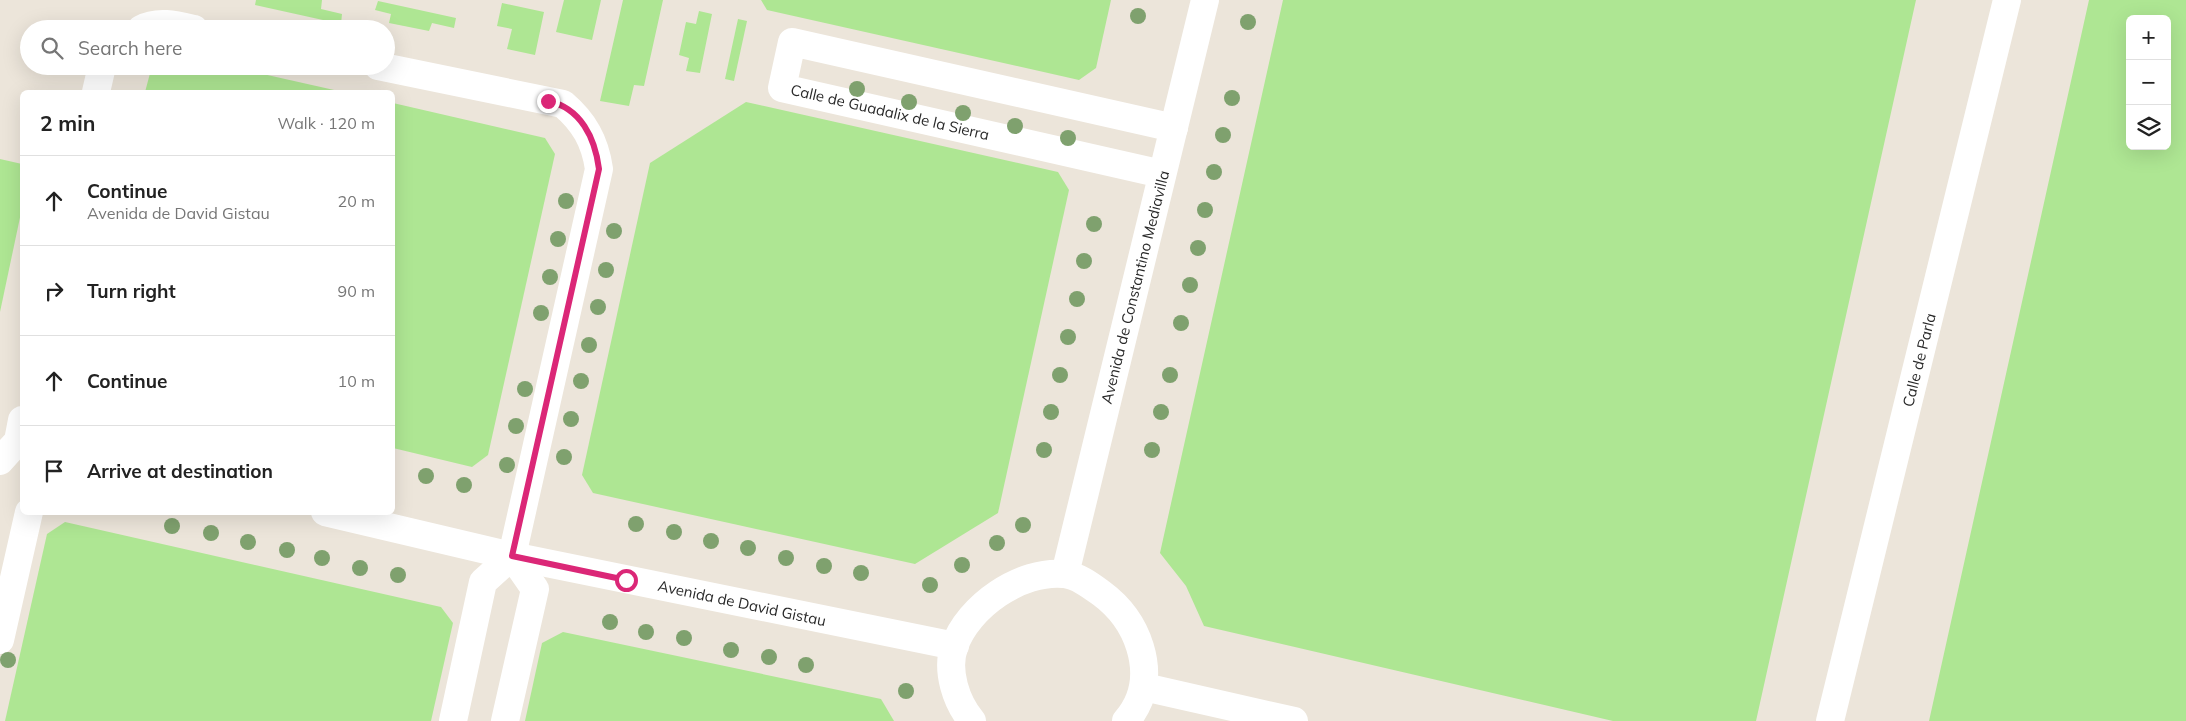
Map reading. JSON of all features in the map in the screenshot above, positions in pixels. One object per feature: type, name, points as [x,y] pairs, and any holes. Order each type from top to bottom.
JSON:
[{"type":"street","name":"Avenida de Constantino Mediavilla","points":[[1065,574],[1205,0]]},
{"type":"street","name":"Calle de Parla","points":[[1830,721],[2007,0]]},
{"type":"street","name":"Calle de Guadalix de la Sierra","points":[[1162,174],[782,88],[792,42],[1174,128]]},
{"type":"street","points":[[395,69],[563,104],[577,116],[588,132],[596,150],[599,169],[512,556],[483,582],[453,721]]},
{"type":"street","points":[[96,90],[100,75]]},
{"type":"street","points":[[0,461],[17,438]]},
{"type":"street","points":[[0,640],[27,515]]},
{"type":"street","name":"Avenida de David Gistau","points":[[338,515],[512,556],[954,646]]},
{"type":"street","points":[[505,721],[535,589],[512,556]]},
{"type":"street","points":[[972,721],[964,712],[951,677],[954,646],[975,611],[1002,590],[1039,574],[1065,574],[1084,580],[1109,599],[1134,627],[1144,660],[1144,687],[1132,714],[1126,721]]},
{"type":"street","points":[[1144,687],[1294,721]]},
{"type":"green space","points":[[256,0],[322,0],[321,9],[342,14],[341,20],[323,20],[255,5]]},
{"type":"green space","points":[[564,0],[601,0],[592,40],[556,32]]},
{"type":"green space","points":[[623,0],[663,0],[644,86],[634,85],[629,106],[600,101]]},
{"type":"green space","points":[[761,0],[1111,0],[1096,68],[1079,80],[767,10]]},
{"type":"green space","points":[[1283,0],[1916,0],[1756,721],[1613,721],[1204,626],[1186,586],[1160,553]]},
{"type":"green space","points":[[2089,0],[2186,0],[2186,721],[1929,721]]},
{"type":"green space","points":[[378,1],[456,18],[454,28],[432,23],[429,31],[395,24],[395,20],[390,20],[391,14],[375,10]]},
{"type":"green space","points":[[502,3],[544,12],[535,55],[507,49],[512,29],[497,26]]},
{"type":"green space","points":[[699,11],[712,14],[700,73],[686,71],[689,58],[679,55],[686,22],[696,24]]},
{"type":"green space","points":[[738,19],[747,21],[734,81],[725,79]]},
{"type":"green space","points":[[150,75],[267,75],[334,90],[146,90]]},
{"type":"green space","points":[[746,102],[1058,172],[1069,190],[998,513],[915,564],[593,493],[582,475],[650,163]]},
{"type":"green space","points":[[395,103],[545,138],[555,154],[488,455],[472,467],[395,448]]},
{"type":"green space","points":[[0,159],[20,164],[20,217],[0,312]]},
{"type":"green space","points":[[65,522],[441,607],[453,623],[431,721],[5,721],[47,534]]},
{"type":"green space","points":[[563,632],[881,699],[894,721],[525,721],[542,643]]},
{"type":"route","points":[[548,101],[563,104],[577,116],[588,132],[596,150],[599,169],[512,556],[626,580]]}]
